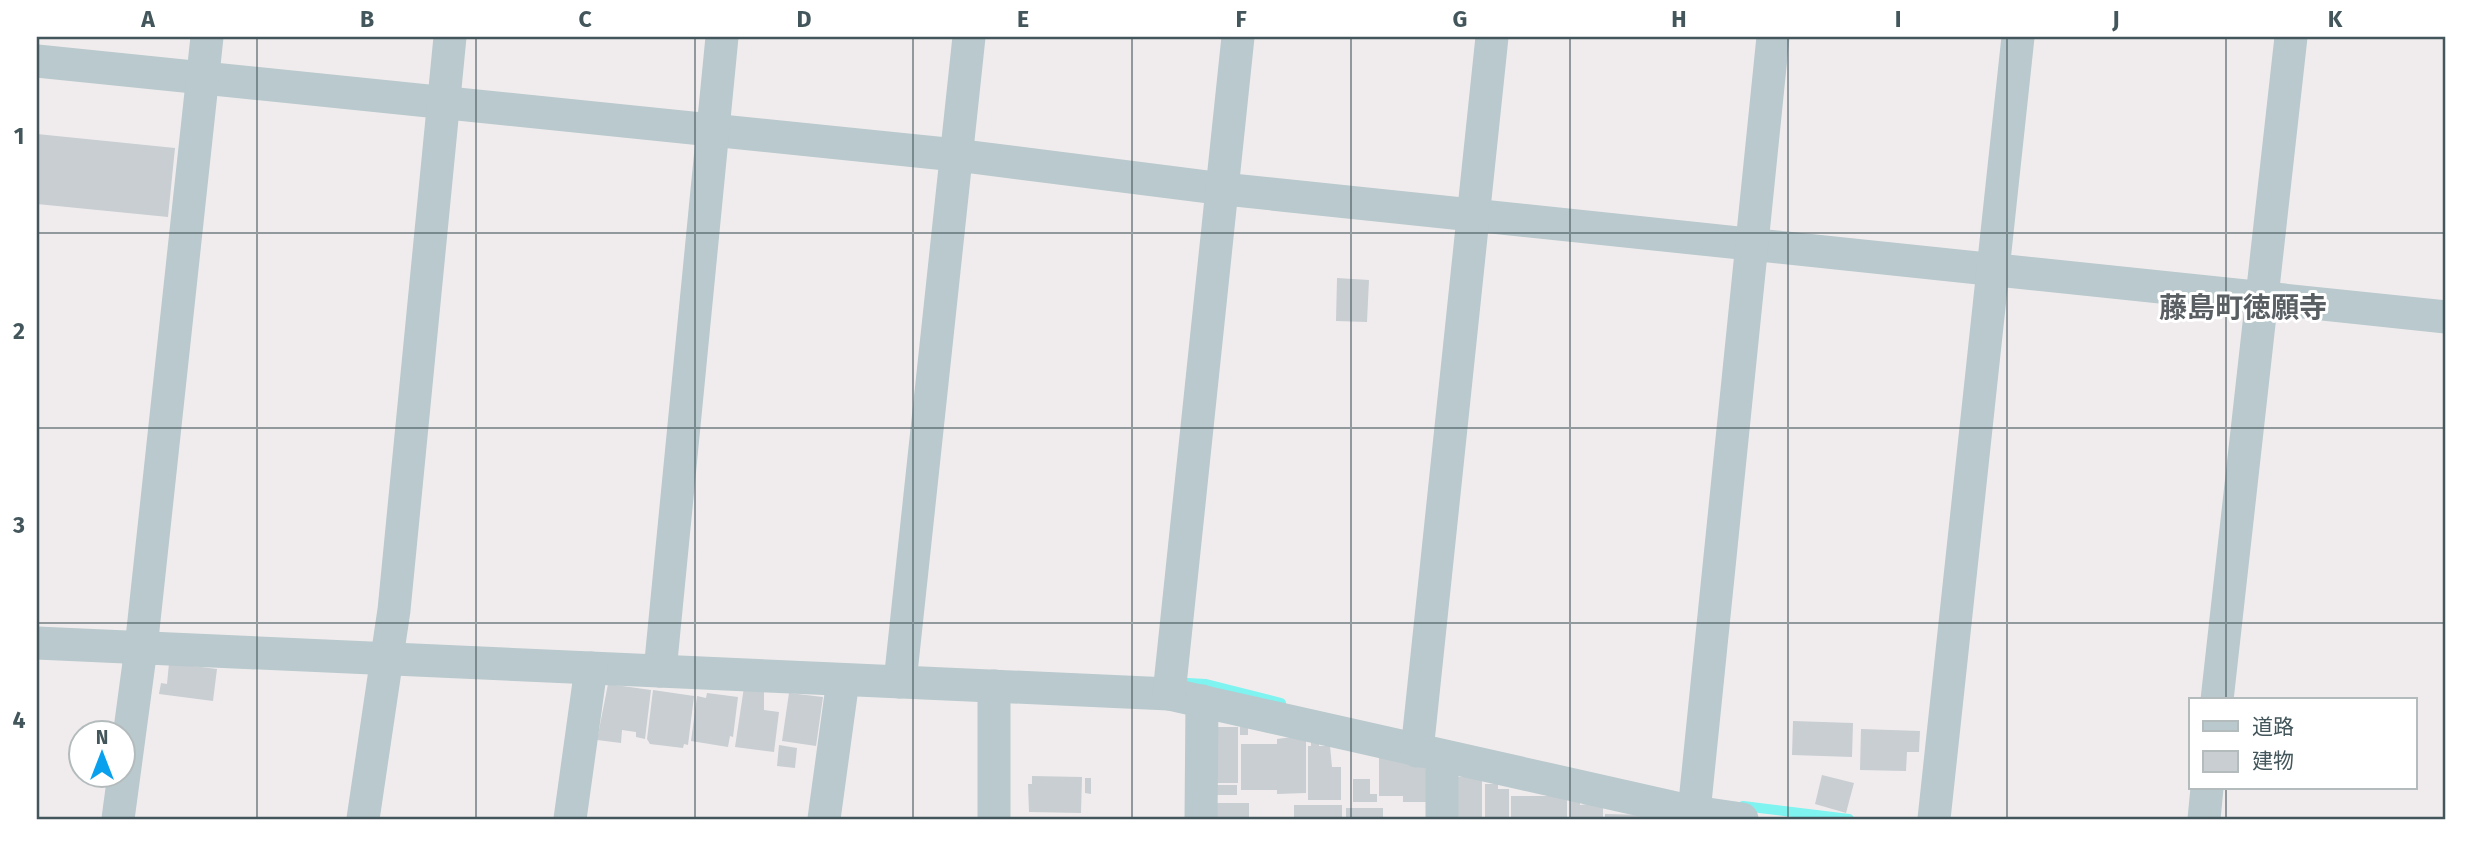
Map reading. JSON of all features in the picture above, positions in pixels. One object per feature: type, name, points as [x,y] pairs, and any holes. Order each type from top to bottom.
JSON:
[{"type":"street","points":[[118,819],[141,648],[207,37]]},
{"type":"street","points":[[363,819],[386,660],[450,37]]},
{"type":"street","points":[[660,671],[722,37]]},
{"type":"street","points":[[900,682],[969,37]]},
{"type":"street","points":[[1169,694],[1238,37]]},
{"type":"street","points":[[1442,819],[1430,754],[1492,37]]},
{"type":"street","points":[[1694,812],[1773,37]]},
{"type":"street","points":[[1934,819],[2018,37]]},
{"type":"street","points":[[2217,698],[2291,37]]},
{"type":"street","points":[[37,61],[956,155],[1224,188],[2446,317]]},
{"type":"street","points":[[37,643],[1169,694],[1694,812],[1742,819]]},
{"type":"street","points":[[570,819],[591,668]]},
{"type":"street","points":[[824,819],[843,680]]},
{"type":"street","points":[[993,686],[994,819]]},
{"type":"street","points":[[1201,819],[1202,701]]},
{"type":"street","points":[[2204,819],[2207,790]]},
{"type":"building","points":[[37,134],[175,148],[168,217],[37,204]]},
{"type":"building","points":[[1337,278],[1369,280],[1367,322],[1336,321]]},
{"type":"building","points":[[169,663],[217,669],[213,701],[159,694],[161,683],[167,684]]},
{"type":"building","points":[[608,684],[651,690],[645,739],[636,737],[636,732],[622,730],[621,743],[597,740]]},
{"type":"building","points":[[744,687],[764,690],[764,710],[779,712],[774,752],[735,747]]},
{"type":"building","points":[[653,690],[694,696],[688,745],[684,744],[683,748],[650,744],[647,739]]},
{"type":"building","points":[[707,693],[738,697],[733,737],[730,736],[728,747],[691,741],[697,696],[706,698]]},
{"type":"building","points":[[789,693],[823,697],[816,746],[782,741]]},
{"type":"building","points":[[1793,721],[1853,723],[1852,757],[1792,755]]},
{"type":"building","points":[[1240,725],[1248,725],[1248,735],[1240,735]]},
{"type":"building","points":[[1213,727],[1238,727],[1238,783],[1213,783]]},
{"type":"building","points":[[1861,729],[1920,731],[1919,752],[1907,752],[1906,771],[1860,770]]},
{"type":"building","points":[[1311,736],[1319,736],[1319,746],[1330,746],[1332,767],[1341,767],[1341,800],[1308,800],[1308,746],[1311,746]]},
{"type":"building","points":[[1306,737],[1306,793],[1277,794],[1277,790],[1241,790],[1241,744],[1277,744],[1277,739]]},
{"type":"building","points":[[779,745],[797,748],[795,768],[777,766]]},
{"type":"building","points":[[1379,755],[1425,764],[1425,769],[1432,769],[1432,802],[1403,802],[1403,796],[1379,796]]},
{"type":"building","points":[[1482,775],[1482,819],[1455,819],[1455,777]]},
{"type":"building","points":[[1822,775],[1854,783],[1846,813],[1815,804]]},
{"type":"building","points":[[1032,776],[1082,777],[1081,813],[1029,812],[1028,784],[1032,784]]},
{"type":"building","points":[[1085,778],[1091,778],[1091,794],[1085,793]]},
{"type":"building","points":[[1353,779],[1370,779],[1370,794],[1377,794],[1377,802],[1353,802]]},
{"type":"building","points":[[1485,784],[1498,784],[1498,789],[1509,789],[1509,819],[1485,819]]},
{"type":"building","points":[[1211,785],[1237,785],[1237,795],[1211,795]]},
{"type":"building","points":[[1511,796],[1567,796],[1567,819],[1511,819]]},
{"type":"building","points":[[1570,800],[1580,800],[1580,805],[1603,802],[1603,819],[1570,819]]},
{"type":"building","points":[[1209,803],[1249,803],[1249,819],[1209,819]]},
{"type":"building","points":[[1294,805],[1342,805],[1342,819],[1294,819]]},
{"type":"building","points":[[1346,808],[1383,808],[1383,819],[1346,819]]},
{"type":"building","points":[[1605,814],[1685,816],[1685,819],[1605,819]]},
{"type":"waterway","points":[[1187,683],[1206,684],[1281,703]]},
{"type":"waterway","points":[[1743,806],[1849,819]]},
{"type":"district","name":"藤島町徳願寺","points":[[2243,307]]}]
